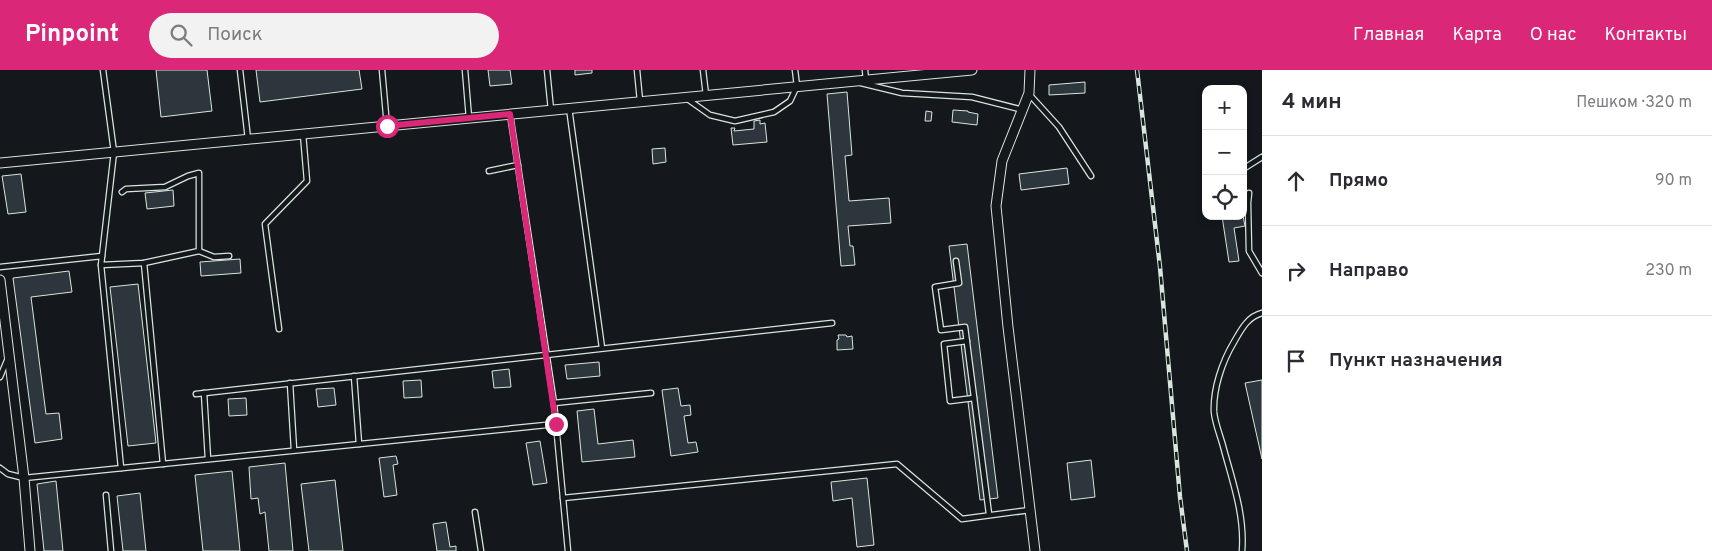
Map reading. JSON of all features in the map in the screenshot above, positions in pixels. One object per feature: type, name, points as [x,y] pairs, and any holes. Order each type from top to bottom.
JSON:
[{"type":"street","points":[[0,163],[853,81],[866,75],[972,70]]},
{"type":"street","points":[[1030,70],[1029,93],[1002,161],[996,206],[1012,394],[1035,551]]},
{"type":"street","points":[[0,280],[24,478],[30,551]]},
{"type":"lane","points":[[103,70],[114,152],[101,265],[121,468]]},
{"type":"lane","points":[[240,70],[248,139]]},
{"type":"lane","points":[[382,70],[387,126]]},
{"type":"lane","points":[[465,70],[469,118]]},
{"type":"lane","points":[[547,70],[551,110]]},
{"type":"lane","points":[[637,70],[640,101]]},
{"type":"lane","points":[[703,70],[706,95]]},
{"type":"lane","points":[[685,97],[710,116],[735,121],[774,112],[790,101],[797,86],[795,70]]},
{"type":"lane","points":[[853,81],[902,93],[972,97],[1023,110]]},
{"type":"lane","points":[[1029,93],[1058,127],[1091,176]]},
{"type":"lane","points":[[569,108],[602,348]]},
{"type":"lane","points":[[510,114],[554,403],[568,551]]},
{"type":"lane","points":[[279,329],[266,224],[307,181],[303,134]]},
{"type":"lane","points":[[1247,167],[1262,157]]},
{"type":"lane","points":[[489,171],[518,165]]},
{"type":"lane","points":[[122,192],[126,189],[165,187],[199,173],[199,251]]},
{"type":"lane","points":[[1249,194],[1249,251],[1262,273]]},
{"type":"lane","points":[[101,265],[144,264],[199,251],[214,257],[229,256]]},
{"type":"lane","points":[[0,268],[102,256]]},
{"type":"lane","points":[[956,261],[959,283],[935,287],[941,330],[965,327],[989,514]]},
{"type":"lane","points":[[144,264],[163,464]]},
{"type":"lane","points":[[1242,551],[1244,536],[1237,498],[1214,413],[1216,385],[1231,347],[1243,328],[1253,316],[1262,313]]},
{"type":"lane","points":[[196,394],[832,323]]},
{"type":"lane","points":[[967,341],[944,344],[950,401],[974,398]]},
{"type":"lane","points":[[0,377],[9,355]]},
{"type":"lane","points":[[354,376],[359,444]]},
{"type":"lane","points":[[290,383],[294,450]]},
{"type":"lane","points":[[554,403],[652,392]]},
{"type":"lane","points":[[204,393],[208,459]]},
{"type":"lane","points":[[0,468],[8,474],[24,478],[556,424]]},
{"type":"lane","points":[[563,498],[896,464],[962,519],[1030,510]]},
{"type":"lane","points":[[106,495],[111,551]]},
{"type":"lane","points":[[475,512],[481,551]]},
{"type":"building","points":[[156,70],[207,70],[212,111],[161,117]]},
{"type":"building","points":[[256,70],[359,70],[362,89],[260,102]]},
{"type":"building","points":[[488,70],[510,70],[512,84],[490,86]]},
{"type":"building","points":[[575,70],[592,70],[592,73],[575,75]]},
{"type":"building","points":[[1085,82],[1085,93],[1049,95],[1049,85]]},
{"type":"building","points":[[847,92],[852,155],[845,156],[849,201],[889,198],[891,223],[848,226],[850,246],[853,246],[855,265],[841,266],[827,94]]},
{"type":"building","points":[[953,110],[978,114],[977,125],[952,122]]},
{"type":"building","points":[[926,111],[932,112],[931,121],[925,121]]},
{"type":"building","points":[[760,120],[760,124],[765,123],[767,142],[733,145],[731,128],[735,128],[734,131],[754,129],[754,121]]},
{"type":"building","points":[[665,148],[666,162],[653,164],[652,149]]},
{"type":"building","points":[[1067,168],[1069,184],[1021,190],[1019,174]]},
{"type":"building","points":[[21,174],[26,212],[8,214],[2,176]]},
{"type":"building","points":[[173,190],[174,206],[147,209],[145,193]]},
{"type":"building","points":[[1223,220],[1244,220],[1245,226],[1234,228],[1239,261],[1229,262]]},
{"type":"building","points":[[967,244],[998,498],[980,500],[949,246]]},
{"type":"building","points":[[240,259],[241,273],[201,276],[200,262]]},
{"type":"building","points":[[69,271],[72,292],[31,297],[46,414],[59,413],[62,439],[35,443],[13,278]]},
{"type":"building","points":[[138,284],[156,443],[128,446],[110,287]]},
{"type":"building","points":[[838,335],[852,336],[853,349],[837,350]]},
{"type":"building","points":[[599,362],[600,376],[567,379],[565,365]]},
{"type":"building","points":[[509,369],[511,387],[494,388],[492,371]]},
{"type":"building","points":[[421,380],[422,397],[404,398],[403,381]]},
{"type":"building","points":[[1262,380],[1262,459],[1245,383]]},
{"type":"building","points":[[334,388],[336,405],[318,407],[316,389]]},
{"type":"building","points":[[678,388],[681,406],[690,405],[691,415],[684,416],[688,443],[696,442],[698,452],[671,456],[662,390]]},
{"type":"building","points":[[246,398],[247,415],[229,416],[228,399]]},
{"type":"building","points":[[594,409],[598,444],[633,440],[635,457],[582,462],[577,411]]},
{"type":"building","points":[[540,441],[547,483],[533,485],[526,443]]},
{"type":"building","points":[[396,456],[398,464],[393,465],[397,495],[384,497],[379,458]]},
{"type":"building","points":[[1091,460],[1095,497],[1071,500],[1067,463]]},
{"type":"building","points":[[285,463],[293,551],[269,551],[265,512],[260,514],[258,498],[251,499],[249,467]]},
{"type":"building","points":[[232,471],[240,551],[203,551],[195,475]]},
{"type":"building","points":[[867,478],[874,545],[857,547],[852,498],[833,501],[831,482]]},
{"type":"building","points":[[335,480],[343,551],[309,551],[301,484]]},
{"type":"building","points":[[56,481],[63,551],[44,551],[37,484]]},
{"type":"building","points":[[140,493],[146,551],[123,551],[117,496]]},
{"type":"building","points":[[446,522],[450,547],[456,546],[456,551],[437,551],[433,524]]},
{"type":"railway","points":[[1137,70],[1160,267],[1180,497],[1187,551]]},
{"type":"route","points":[[387,126],[510,114],[556,424]]}]
